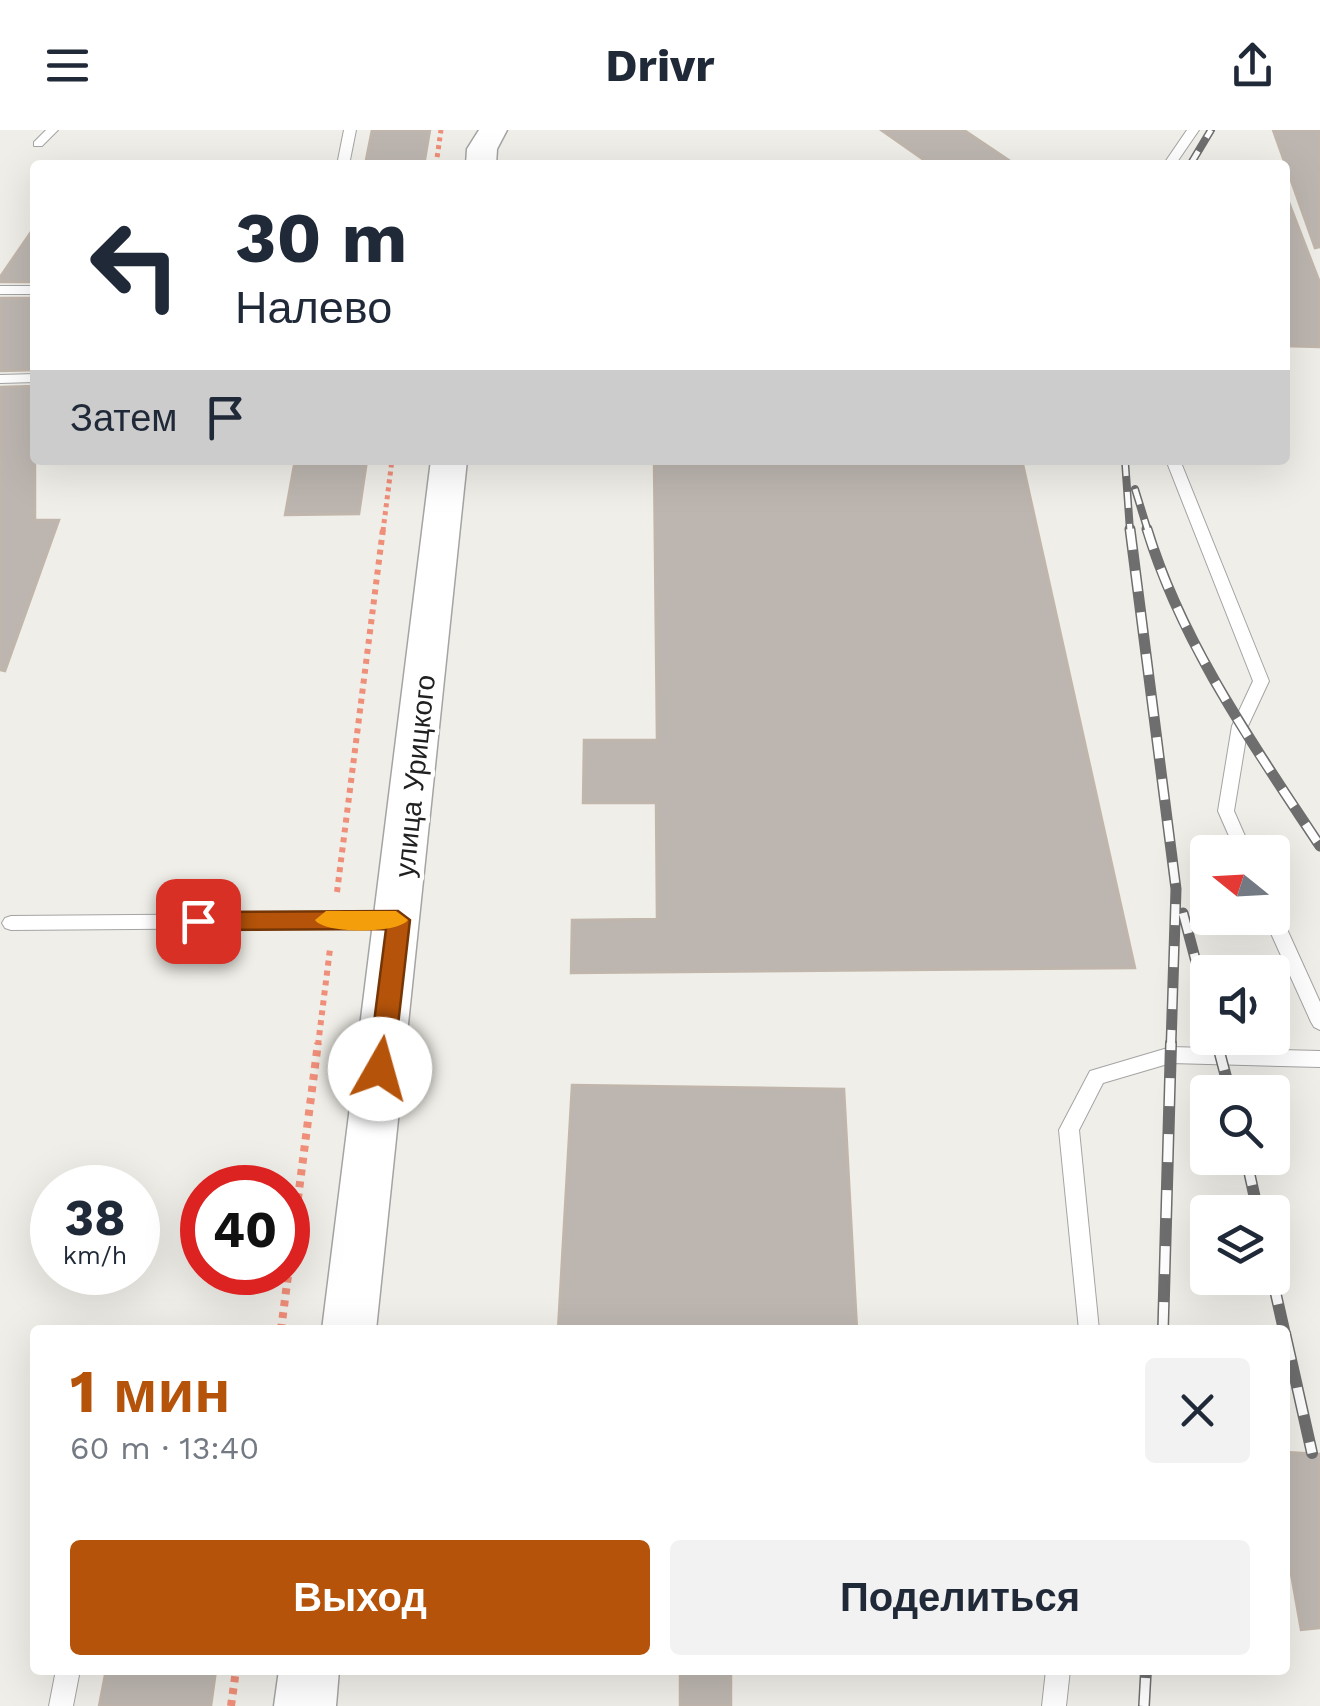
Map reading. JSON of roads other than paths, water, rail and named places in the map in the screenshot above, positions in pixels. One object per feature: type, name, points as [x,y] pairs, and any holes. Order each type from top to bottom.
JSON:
[{"type":"street","points":[[481,160],[482,149],[493,130]]},
{"type":"street","name":"улица Урицкого","points":[[350,1325],[448,465]]},
{"type":"street","points":[[304,1706],[308,1675]]},
{"type":"lane","points":[[38,144],[52,130]]},
{"type":"lane","points":[[343,160],[350,130]]},
{"type":"lane","points":[[1172,160],[1193,130]]},
{"type":"lane","points":[[0,290],[30,290]]},
{"type":"lane","points":[[0,379],[30,378]]},
{"type":"lane","points":[[1175,465],[1261,681],[1240,726],[1226,811],[1237,835]]},
{"type":"lane","points":[[12,923],[398,920]]},
{"type":"lane","points":[[1281,935],[1320,1022]]},
{"type":"lane","points":[[1089,1325],[1068,1130],[1098,1077],[1171,1055],[1320,1059]]},
{"type":"lane","points":[[61,1706],[67,1675]]},
{"type":"lane","points":[[1054,1706],[1057,1675]]},
{"type":"railway","points":[[1193,160],[1211,130]]},
{"type":"railway","points":[[1125,465],[1130,531]]},
{"type":"railway","points":[[1135,489],[1148,531]]},
{"type":"railway","points":[[1130,529],[1176,889],[1171,1045]]},
{"type":"railway","points":[[1147,529],[1162,572],[1200,653],[1245,732],[1320,846]]},
{"type":"railway","points":[[1183,913],[1194,955]]},
{"type":"railway","points":[[1163,1325],[1171,1043]]},
{"type":"railway","points":[[1220,1055],[1225,1075]]},
{"type":"railway","points":[[1250,1175],[1254,1195]]},
{"type":"railway","points":[[1276,1295],[1283,1325]]},
{"type":"railway","points":[[1290,1355],[1312,1453]]},
{"type":"railway","points":[[1144,1706],[1146,1675]]}]
